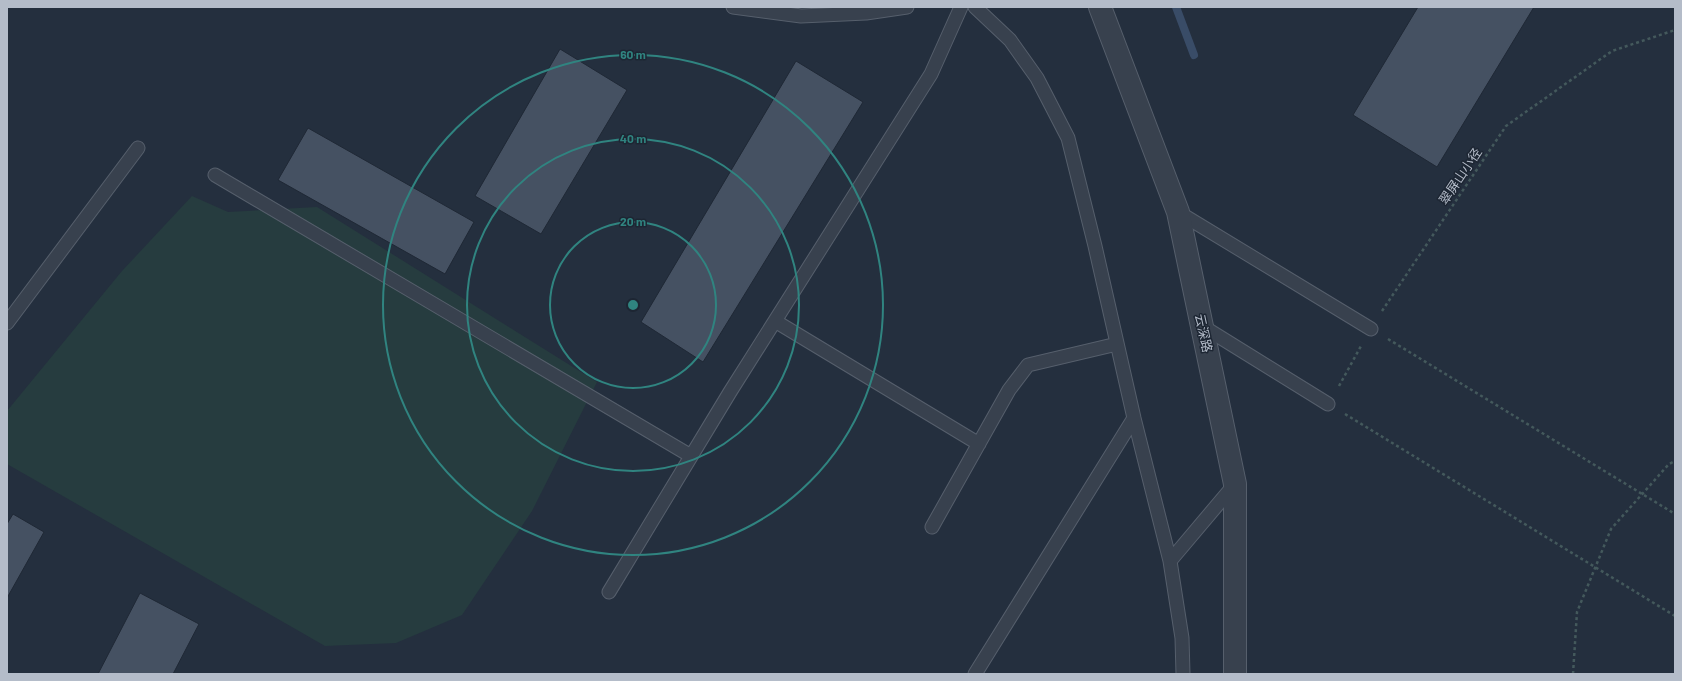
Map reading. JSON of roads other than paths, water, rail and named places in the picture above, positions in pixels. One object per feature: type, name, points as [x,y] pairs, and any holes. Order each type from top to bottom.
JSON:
[{"type":"street","name":"云深路","points":[[1100,7],[1178,212],[1235,484],[1235,674]]},
{"type":"lane","points":[[733,7],[801,16],[866,13],[907,7]]},
{"type":"lane","points":[[609,592],[691,456],[931,74],[961,7]]},
{"type":"lane","points":[[975,7],[1010,40],[1037,78],[1068,138],[1095,246],[1134,418],[1170,561],[1182,638],[1183,674]]},
{"type":"lane","points":[[7,323],[138,148]]},
{"type":"lane","points":[[215,175],[691,456]]},
{"type":"lane","points":[[1178,212],[1371,329]]},
{"type":"lane","points":[[775,321],[979,444]]},
{"type":"lane","points":[[1202,326],[1328,404]]},
{"type":"lane","points":[[932,527],[1009,390],[1028,365],[1117,344]]},
{"type":"lane","points":[[975,674],[1134,418]]},
{"type":"lane","points":[[1170,561],[1235,484]]},
{"type":"waterway","points":[[1176,7],[1194,55]]}]
